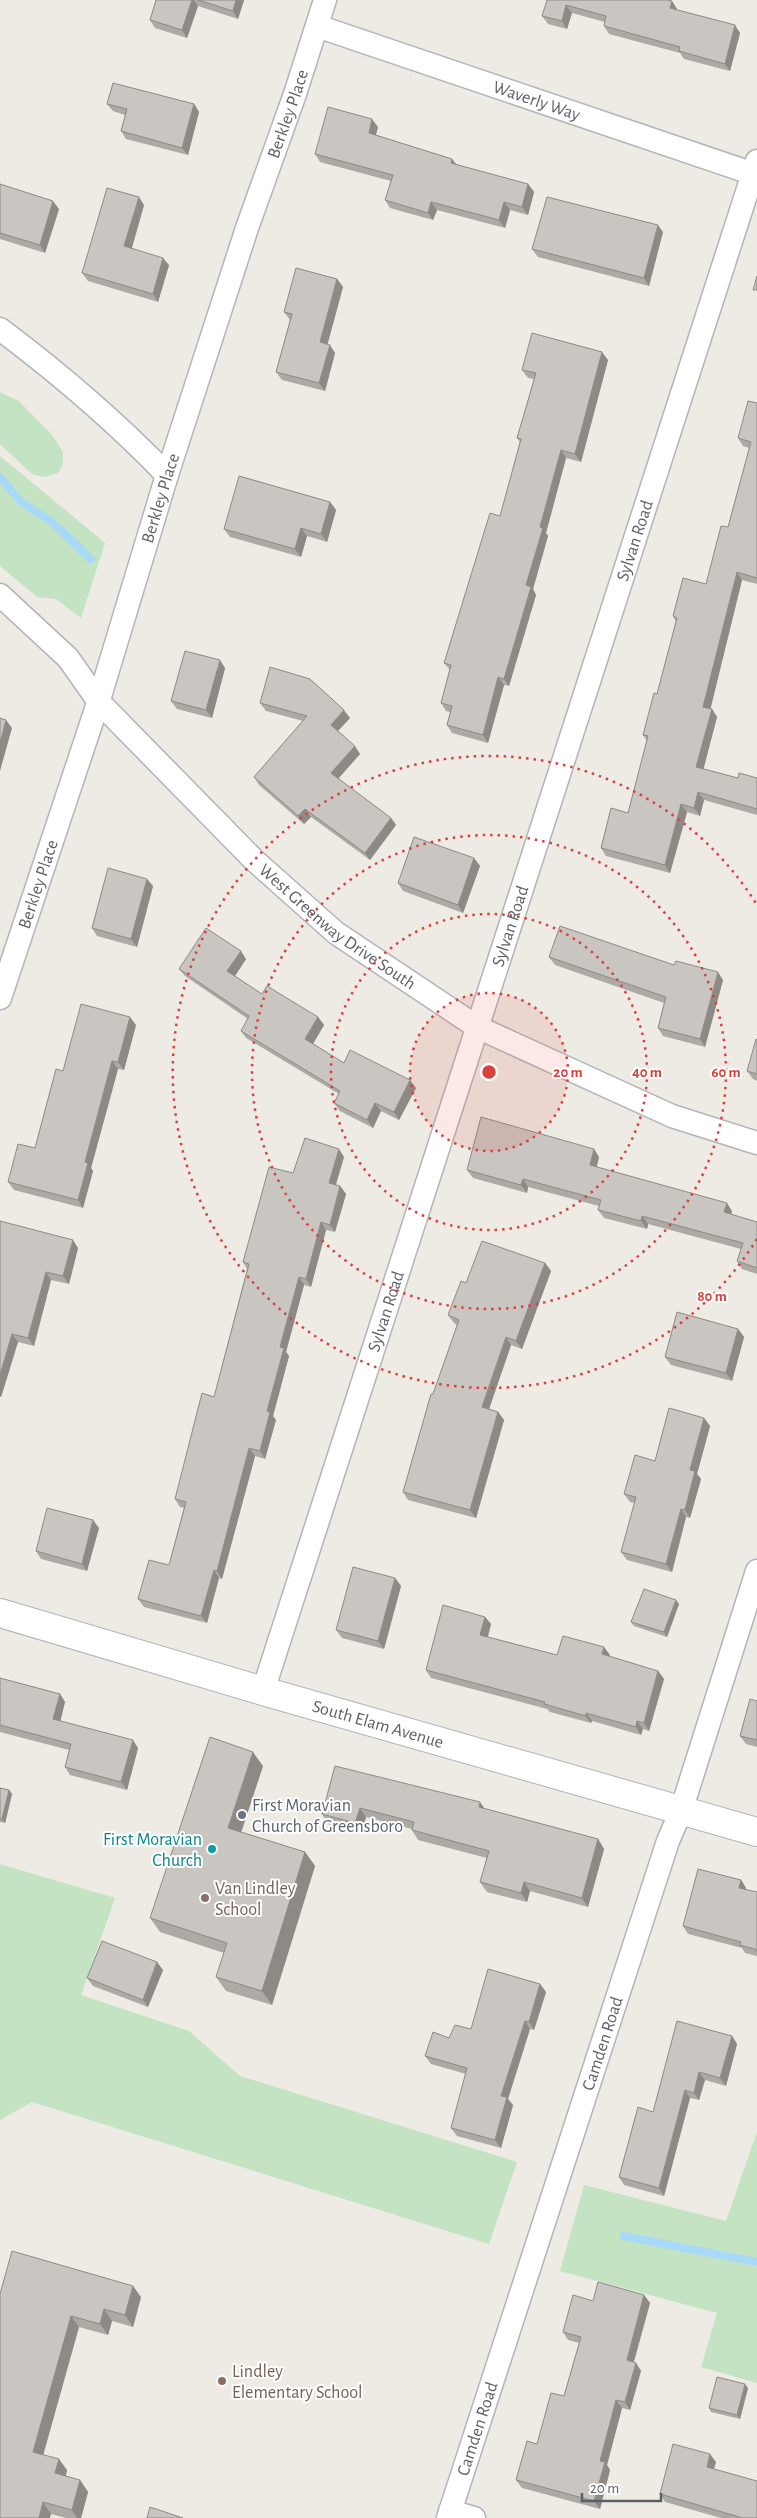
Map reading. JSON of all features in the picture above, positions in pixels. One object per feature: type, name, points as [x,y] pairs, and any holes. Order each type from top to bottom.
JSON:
[{"type":"street","name":"Berkley Place","points":[[0,998],[99,702],[167,475],[247,228],[325,0]]},
{"type":"street","name":"Waverly Way","points":[[317,26],[756,170]]},
{"type":"street","name":"Sylvan Road","points":[[263,1691],[756,170]]},
{"type":"street","points":[[0,329],[62,376],[97,406],[167,475]]},
{"type":"street","name":"West Greenway Drive South","points":[[0,595],[68,658],[99,702],[254,860],[336,934],[477,1027],[672,1116],[757,1143]]},
{"type":"street","name":"Camden Road","points":[[449,2514],[662,1860],[681,1811],[757,1570]]},
{"type":"street","name":"South Elam Avenue","points":[[0,1613],[263,1691],[757,1832]]},
{"type":"street","points":[[449,2514],[474,2518]]},
{"type":"green space","points":[[0,392],[19,401],[52,435],[63,452],[63,464],[58,473],[43,477],[32,474],[0,444]]},
{"type":"green space","points":[[0,456],[105,543],[81,618],[56,599],[37,597],[0,566]]},
{"type":"green space","points":[[0,1864],[115,1898],[81,1995],[189,2031],[240,2076],[517,2162],[489,2244],[32,2102],[0,2120]]},
{"type":"green space","points":[[757,2132],[757,2383],[701,2367],[717,2313],[560,2271],[584,2185],[726,2221]]},
{"type":"building","points":[[156,0],[192,0],[182,30],[150,20]]},
{"type":"building","points":[[198,0],[236,0],[233,11]]},
{"type":"building","points":[[547,0],[667,0],[672,1],[670,8],[735,25],[725,64],[679,51],[680,47],[604,26],[606,16],[566,5],[562,21],[542,16]]},
{"type":"building","points":[[113,83],[194,104],[182,148],[121,131],[127,109],[107,104]]},
{"type":"building","points":[[328,107],[372,119],[369,133],[452,159],[451,163],[528,184],[522,207],[504,202],[499,220],[431,202],[428,213],[385,200],[393,175],[315,154]]},
{"type":"building","points":[[0,184],[53,201],[40,245],[0,233]]},
{"type":"building","points":[[107,188],[139,197],[124,246],[163,258],[153,294],[82,273]]},
{"type":"building","points":[[547,197],[658,225],[644,278],[532,249]]},
{"type":"building","points":[[296,268],[337,279],[320,342],[330,345],[319,383],[276,372],[292,314],[284,312]]},
{"type":"building","points":[[757,276],[757,290],[753,290]]},
{"type":"building","points":[[532,333],[602,352],[575,454],[561,450],[540,527],[543,528],[526,585],[531,587],[504,679],[498,677],[483,735],[447,725],[452,706],[441,703],[451,665],[444,663],[490,513],[500,516],[521,439],[517,438],[536,373],[522,370]]},
{"type":"building","points":[[748,401],[757,403],[757,578],[737,572],[703,707],[712,709],[696,767],[738,778],[739,773],[757,778],[757,809],[698,792],[694,808],[681,804],[665,865],[601,848],[611,808],[628,813],[648,736],[643,735],[654,693],[657,694],[677,618],[673,616],[683,578],[706,584],[721,526],[728,527],[751,442],[738,438]]},
{"type":"building","points":[[239,476],[330,502],[321,534],[301,528],[295,549],[224,529]]},
{"type":"building","points":[[185,651],[220,660],[206,710],[171,701]]},
{"type":"building","points":[[270,667],[310,679],[344,710],[331,725],[355,746],[331,773],[391,818],[365,853],[305,809],[298,816],[254,777],[307,716],[260,703]]},
{"type":"building","points":[[0,718],[6,720],[0,743]]},
{"type":"building","points":[[414,837],[474,858],[458,905],[398,883]]},
{"type":"building","points":[[108,868],[147,879],[131,939],[92,928]]},
{"type":"building","points":[[560,926],[674,965],[676,961],[718,972],[700,1039],[658,1028],[666,997],[549,957]]},
{"type":"building","points":[[206,928],[241,951],[227,971],[262,994],[267,986],[318,1017],[305,1039],[344,1063],[350,1050],[410,1080],[394,1112],[375,1103],[367,1120],[334,1103],[340,1091],[241,1031],[249,1016],[179,969]]},
{"type":"building","points":[[81,1004],[130,1017],[118,1062],[112,1061],[85,1162],[88,1163],[78,1200],[8,1182],[18,1144],[35,1148],[56,1069],[63,1071]]},
{"type":"building","points":[[757,1040],[757,1074],[747,1071]]},
{"type":"building","points":[[481,1117],[594,1149],[590,1165],[727,1203],[724,1212],[757,1222],[757,1268],[737,1261],[743,1243],[642,1216],[641,1221],[598,1210],[601,1200],[523,1179],[521,1185],[467,1170]]},
{"type":"building","points":[[305,1138],[339,1149],[329,1183],[340,1186],[330,1225],[321,1222],[306,1279],[299,1277],[280,1347],[284,1348],[267,1411],[270,1412],[260,1451],[249,1448],[217,1571],[214,1570],[201,1616],[138,1599],[149,1560],[169,1565],[186,1502],[175,1499],[202,1393],[214,1397],[249,1264],[243,1262],[269,1167],[293,1173]]},
{"type":"building","points":[[0,1221],[73,1240],[63,1276],[46,1272],[28,1338],[12,1334],[0,1375]]},
{"type":"building","points":[[482,1241],[545,1263],[516,1341],[506,1337],[482,1407],[498,1412],[470,1510],[403,1492],[431,1394],[433,1394],[459,1320],[448,1315],[461,1281],[466,1283]]},
{"type":"building","points":[[677,1312],[738,1329],[726,1373],[665,1357]]},
{"type":"building","points":[[669,1408],[704,1418],[690,1470],[695,1471],[685,1510],[681,1509],[666,1564],[621,1552],[636,1497],[624,1494],[635,1455],[655,1461]]},
{"type":"building","points":[[47,1508],[93,1520],[82,1564],[36,1551]]},
{"type":"building","points":[[353,1567],[395,1578],[378,1641],[336,1630]]},
{"type":"building","points":[[644,1589],[676,1600],[664,1632],[631,1622]]},
{"type":"building","points":[[443,1605],[485,1617],[480,1635],[557,1655],[563,1636],[604,1647],[602,1654],[658,1671],[644,1723],[637,1721],[636,1727],[586,1713],[586,1716],[544,1704],[545,1702],[426,1670]]},
{"type":"building","points":[[0,1678],[60,1694],[53,1719],[133,1740],[121,1782],[65,1767],[71,1744],[0,1725]]},
{"type":"building","points":[[750,1699],[757,1701],[757,1740],[740,1736]]},
{"type":"building","points":[[210,1737],[253,1752],[228,1828],[305,1852],[262,1991],[216,1977],[227,1943],[150,1918]]},
{"type":"building","points":[[335,1766],[480,1802],[479,1807],[598,1839],[582,1898],[524,1882],[521,1893],[480,1882],[489,1851],[412,1830],[414,1822],[360,1808],[355,1823],[322,1814]]},
{"type":"building","points":[[0,1788],[9,1790],[2,1819],[0,1819]]},
{"type":"building","points":[[698,1869],[741,1880],[739,1888],[757,1892],[757,1950],[740,1945],[741,1942],[683,1926]]},
{"type":"building","points":[[102,1941],[157,1962],[143,2000],[87,1978]]},
{"type":"building","points":[[488,1969],[540,1984],[529,2022],[525,2021],[501,2096],[507,2097],[495,2140],[451,2128],[467,2068],[425,2056],[433,2032],[449,2038],[455,2025],[471,2029]]},
{"type":"building","points":[[677,2021],[732,2036],[720,2078],[699,2072],[694,2093],[685,2090],[659,2188],[619,2177],[638,2107],[653,2112]]},
{"type":"building","points":[[12,2251],[133,2286],[125,2315],[104,2309],[100,2324],[71,2316],[33,2452],[59,2459],[55,2473],[80,2480],[72,2510],[43,2502],[39,2518],[0,2518],[0,2294]]},
{"type":"building","points":[[598,2282],[644,2295],[627,2360],[636,2363],[625,2402],[616,2400],[600,2461],[605,2462],[594,2501],[516,2480],[527,2441],[537,2444],[551,2393],[564,2396],[581,2337],[563,2332],[573,2295],[593,2301]]},
{"type":"building","points":[[717,2377],[745,2384],[737,2415],[709,2408]]},
{"type":"building","points":[[673,2444],[710,2454],[707,2467],[757,2481],[757,2518],[743,2518],[660,2494]]},
{"type":"building","points":[[150,2507],[183,2518],[147,2518]]},
{"type":"waterway","points":[[0,477],[21,502],[52,522],[91,559]]},
{"type":"waterway","points":[[624,2236],[757,2262]]},
{"type":"place","name":"First Moravian Church of Greensboro","points":[[242,1815]]},
{"type":"place","name":"First Moravian Church","points":[[212,1849]]},
{"type":"place","name":"Van Lindley School","points":[[205,1898]]},
{"type":"place","name":"Lindley Elementary School","points":[[222,2381]]}]
